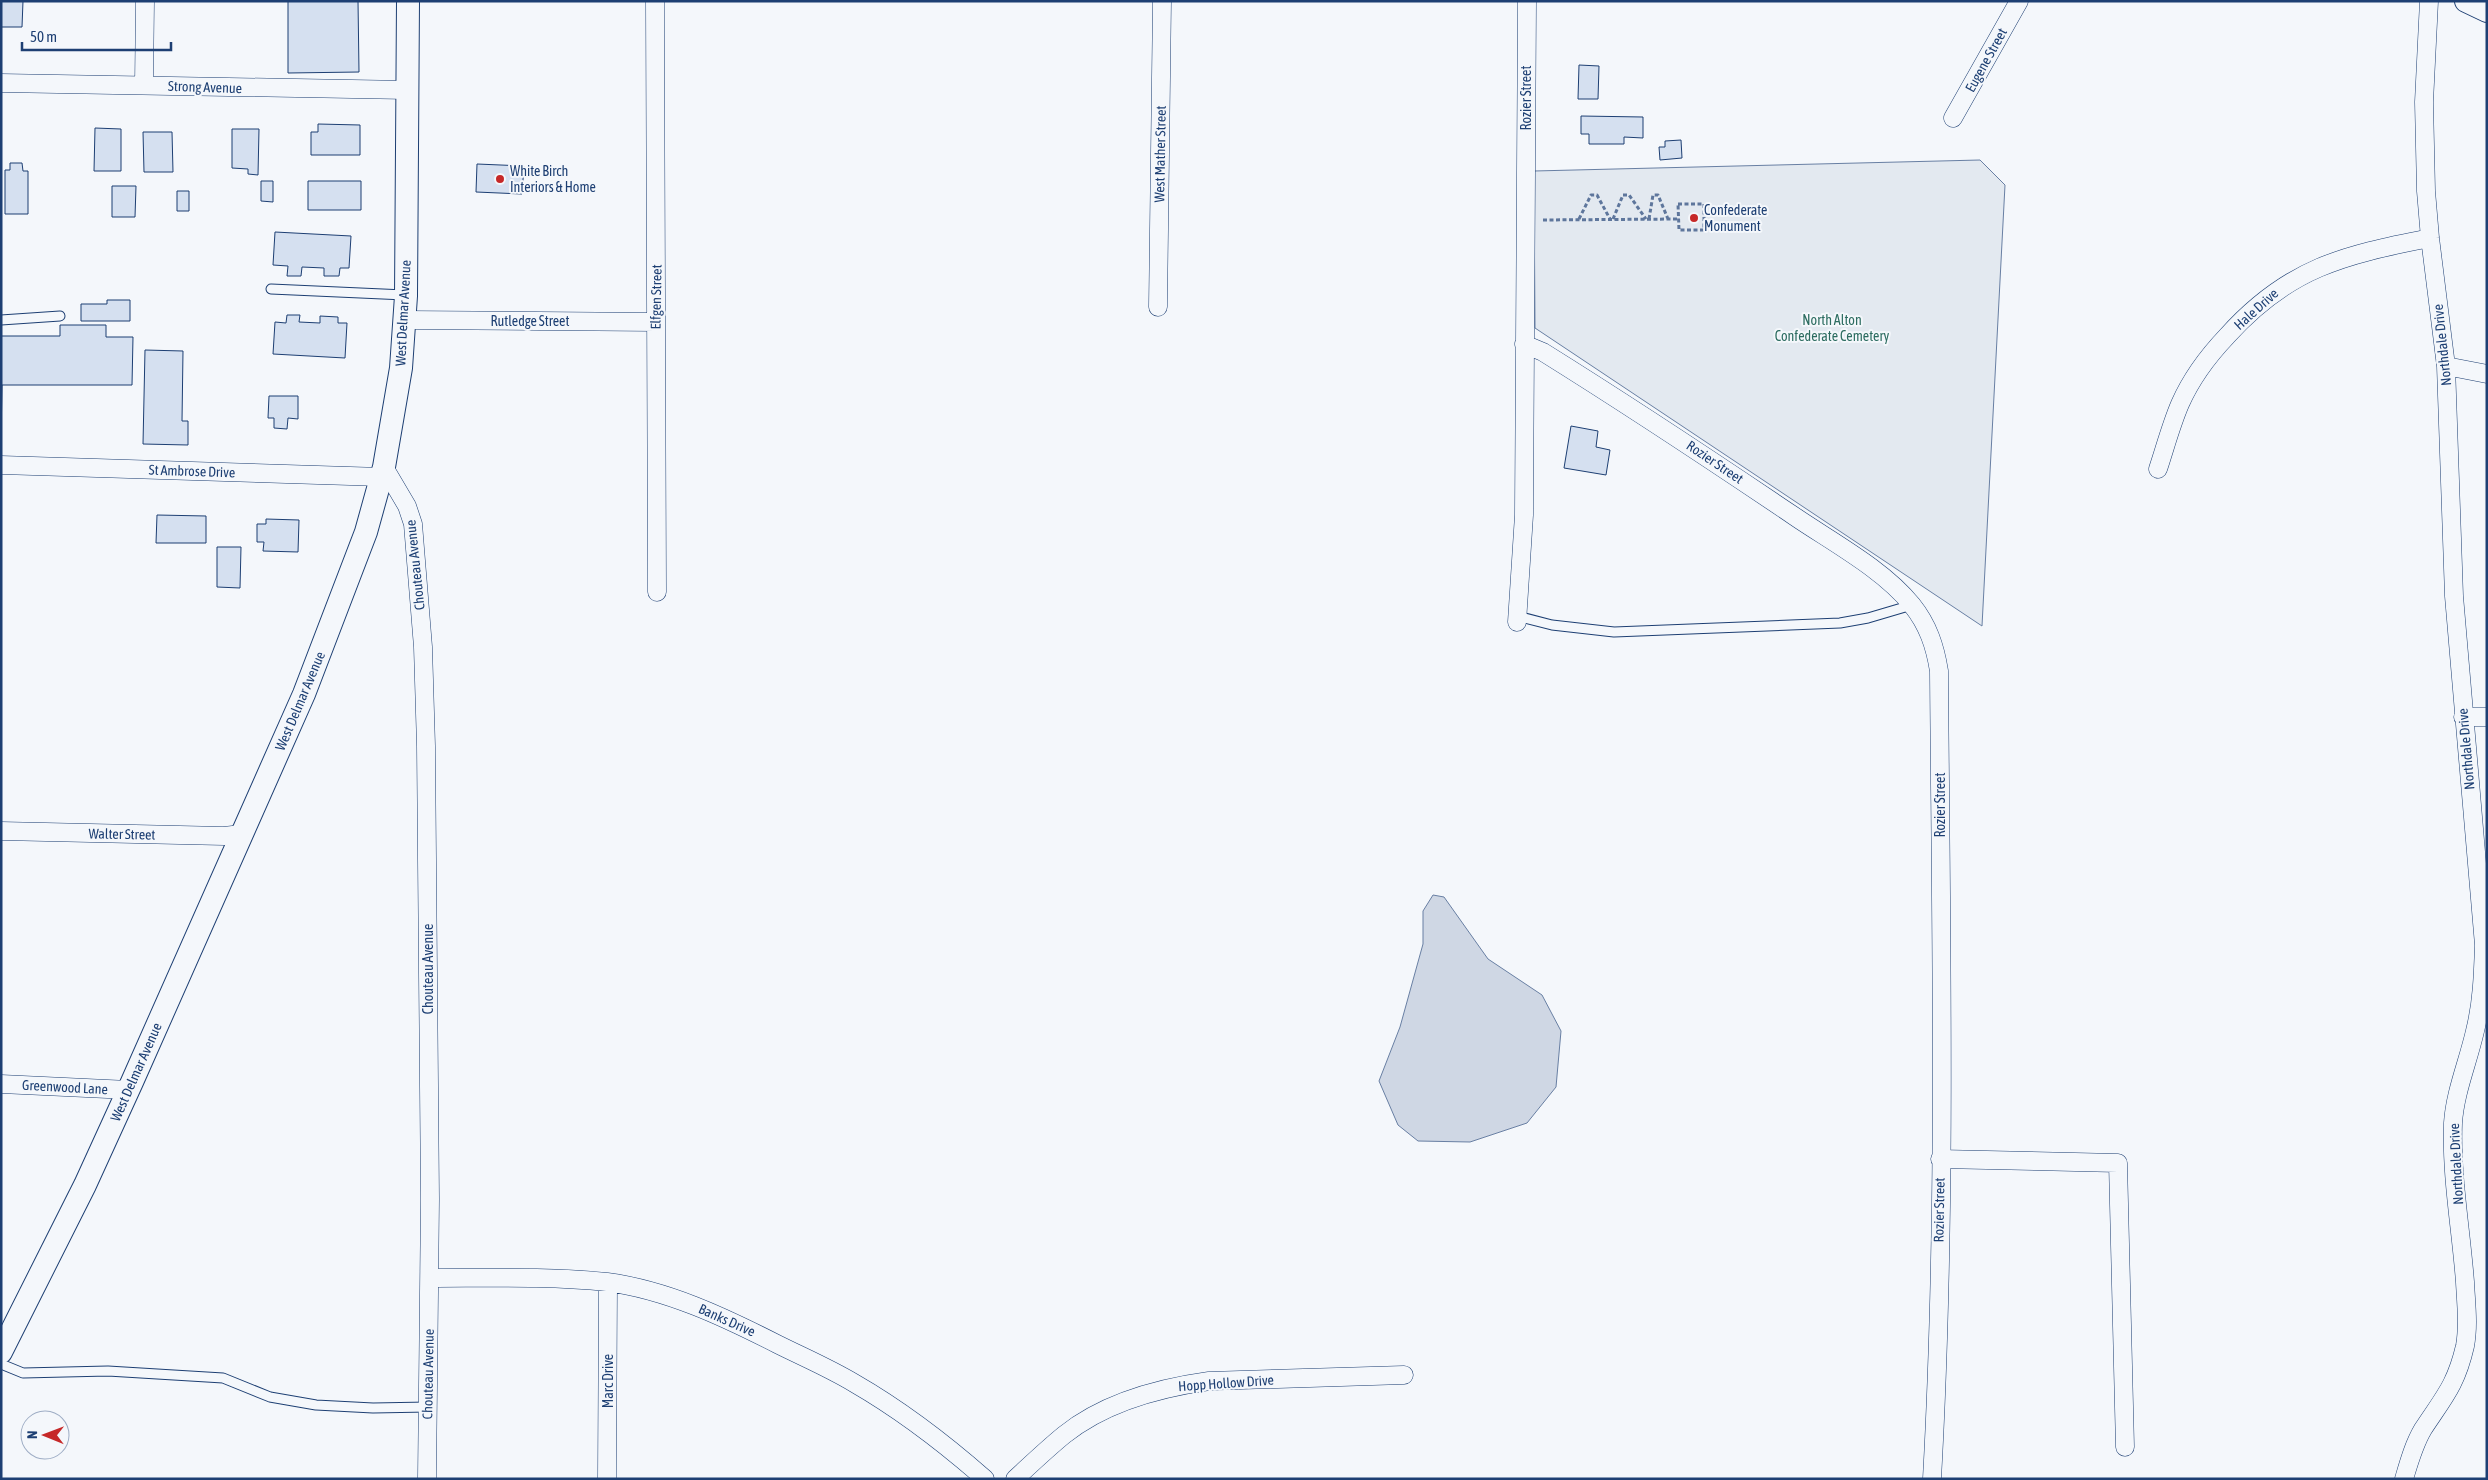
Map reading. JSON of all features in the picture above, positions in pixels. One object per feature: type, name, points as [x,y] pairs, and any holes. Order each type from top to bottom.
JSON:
[{"type":"street","points":[[144,85],[145,1]]},
{"type":"street","name":"West Delmar Avenue","points":[[1,1352],[85,1185],[129,1090],[304,694],[366,532],[383,472],[401,368],[405,320],[408,1]]},
{"type":"street","name":"Elfgen Street","points":[[655,1],[657,592]]},
{"type":"street","name":"West Mather Street","points":[[1158,307],[1162,1]]},
{"type":"street","name":"Rozier Street","points":[[1517,619],[1524,515],[1527,1]]},
{"type":"street","name":"Eugene Street","points":[[1953,118],[2019,1]]},
{"type":"street","name":"Northdale Drive","points":[[2404,1479],[2422,1431],[2449,1393],[2456,1378],[2465,1343],[2467,1314],[2453,1161],[2453,1122],[2483,990],[2485,945],[2463,717],[2454,596],[2446,366],[2426,190],[2424,102],[2429,1]]},
{"type":"street","points":[[2466,1],[2487,11]]},
{"type":"street","name":"Strong Avenue","points":[[1,83],[408,90]]},
{"type":"street","name":"Hale Drive","points":[[2158,469],[2180,404],[2194,378],[2213,350],[2242,319],[2271,293],[2295,277],[2321,265],[2364,250],[2430,238]]},
{"type":"street","name":"Rutledge Street","points":[[405,320],[656,322]]},
{"type":"street","name":"Rozier Street","points":[[1524,344],[1543,352],[1674,434],[1851,554],[1894,586],[1912,605],[1927,628],[1936,650],[1939,670],[1940,1159],[1937,1384],[1932,1479]]},
{"type":"street","points":[[2446,366],[2487,374]]},
{"type":"street","name":"St Ambrose Drive","points":[[1,465],[383,472]]},
{"type":"street","name":"Chouteau Avenue","points":[[383,472],[408,506],[414,524],[423,647],[426,756],[430,1278],[427,1479]]},
{"type":"street","points":[[2463,717],[2487,717]]},
{"type":"street","name":"Walter Street","points":[[1,831],[214,836],[242,834]]},
{"type":"street","name":"Greenwood Lane","points":[[1,1084],[129,1090]]},
{"type":"street","points":[[1940,1159],[2118,1163],[2125,1447]]},
{"type":"street","name":"Banks Drive","points":[[430,1278],[555,1278],[608,1283],[650,1290],[695,1306],[749,1330],[854,1382],[902,1412],[953,1451],[985,1479]]},
{"type":"street","name":"Marc Drive","points":[[607,1479],[608,1283]]},
{"type":"street","name":"Hopp Hollow Drive","points":[[1015,1479],[1071,1430],[1119,1404],[1148,1393],[1178,1385],[1209,1381],[1404,1375]]},
{"type":"lane","points":[[271,288],[406,296]]},
{"type":"lane","points":[[1,320],[60,316]]},
{"type":"lane","points":[[1517,619],[1581,630],[1646,631],[1840,624],[1912,605]]},
{"type":"lane","points":[[1,1364],[23,1373],[108,1371],[223,1378],[270,1397],[316,1404],[373,1408],[428,1407]]},
{"type":"path","points":[[1579,219],[1591,195],[1597,195],[1612,219]]},
{"type":"path","points":[[1612,219],[1623,195],[1629,195],[1647,219]]},
{"type":"path","points":[[1647,219],[1653,195],[1658,195],[1668,219]]},
{"type":"path","points":[[1678,204],[1704,204],[1704,230],[1679,230],[1678,219],[1678,204]]},
{"type":"path","points":[[1525,220],[1678,219]]},
{"type":"green space","name":"North Alton Confederate Cemetery","points":[[1980,160],[2005,185],[1982,626],[1535,328],[1534,171]]},
{"type":"shaded area","points":[[1433,895],[1444,897],[1488,959],[1542,995],[1561,1031],[1556,1087],[1527,1123],[1470,1142],[1418,1141],[1398,1125],[1379,1081],[1400,1027],[1423,944],[1423,911]]},
{"type":"building","points":[[1,1],[23,1],[22,27],[1,27]]},
{"type":"building","points":[[288,1],[358,1],[359,72],[288,73]]},
{"type":"building","points":[[1579,65],[1599,66],[1598,99],[1578,99]]},
{"type":"building","points":[[1581,116],[1643,117],[1643,138],[1624,137],[1624,144],[1589,144],[1589,134],[1581,134]]},
{"type":"building","points":[[318,124],[360,125],[360,155],[311,155],[311,132],[318,132]]},
{"type":"building","points":[[95,128],[121,129],[121,171],[94,171]]},
{"type":"building","points":[[232,129],[259,129],[258,175],[248,174],[248,169],[232,168]]},
{"type":"building","points":[[143,132],[172,132],[173,172],[144,172]]},
{"type":"building","points":[[1681,140],[1682,158],[1660,160],[1659,147],[1665,147],[1665,141]]},
{"type":"building","points":[[10,163],[22,163],[23,171],[28,171],[28,214],[5,214],[5,170],[10,170]]},
{"type":"building","name":"White Birch Interiors & Home","points":[[477,164],[524,166],[522,194],[476,192]]},
{"type":"building","points":[[261,181],[273,181],[273,202],[261,201]]},
{"type":"building","points":[[308,181],[361,181],[361,210],[308,210]]},
{"type":"building","points":[[112,186],[136,186],[135,217],[112,217]]},
{"type":"building","points":[[177,191],[189,191],[189,211],[177,211]]},
{"type":"building","points":[[275,232],[351,236],[349,268],[340,268],[339,276],[324,276],[324,268],[302,267],[301,276],[287,276],[288,266],[273,265]]},
{"type":"building","points":[[107,300],[130,300],[130,321],[81,321],[81,304],[107,304]]},
{"type":"building","points":[[287,315],[300,315],[299,322],[320,323],[320,316],[338,317],[338,323],[347,323],[345,358],[273,354],[275,322],[286,323]]},
{"type":"building","points":[[60,325],[106,325],[106,337],[133,337],[132,385],[2,385],[1,440],[1,336],[60,336]]},
{"type":"building","points":[[145,350],[183,351],[182,421],[188,421],[188,445],[143,444]]},
{"type":"building","points":[[269,396],[298,396],[298,419],[288,418],[287,429],[274,428],[274,418],[268,418]]},
{"type":"building","points":[[1571,426],[1598,431],[1596,447],[1610,450],[1606,475],[1564,468]]},
{"type":"building","points":[[157,515],[206,516],[206,543],[156,543]]},
{"type":"building","points":[[266,519],[299,520],[298,552],[263,551],[264,542],[257,542],[257,524],[266,524]]},
{"type":"building","points":[[217,547],[241,547],[240,588],[217,587]]},
{"type":"place","name":"White Birch Interiors & Home","points":[[500,179]]},
{"type":"place","name":"Confederate Monument","points":[[1694,218]]}]
